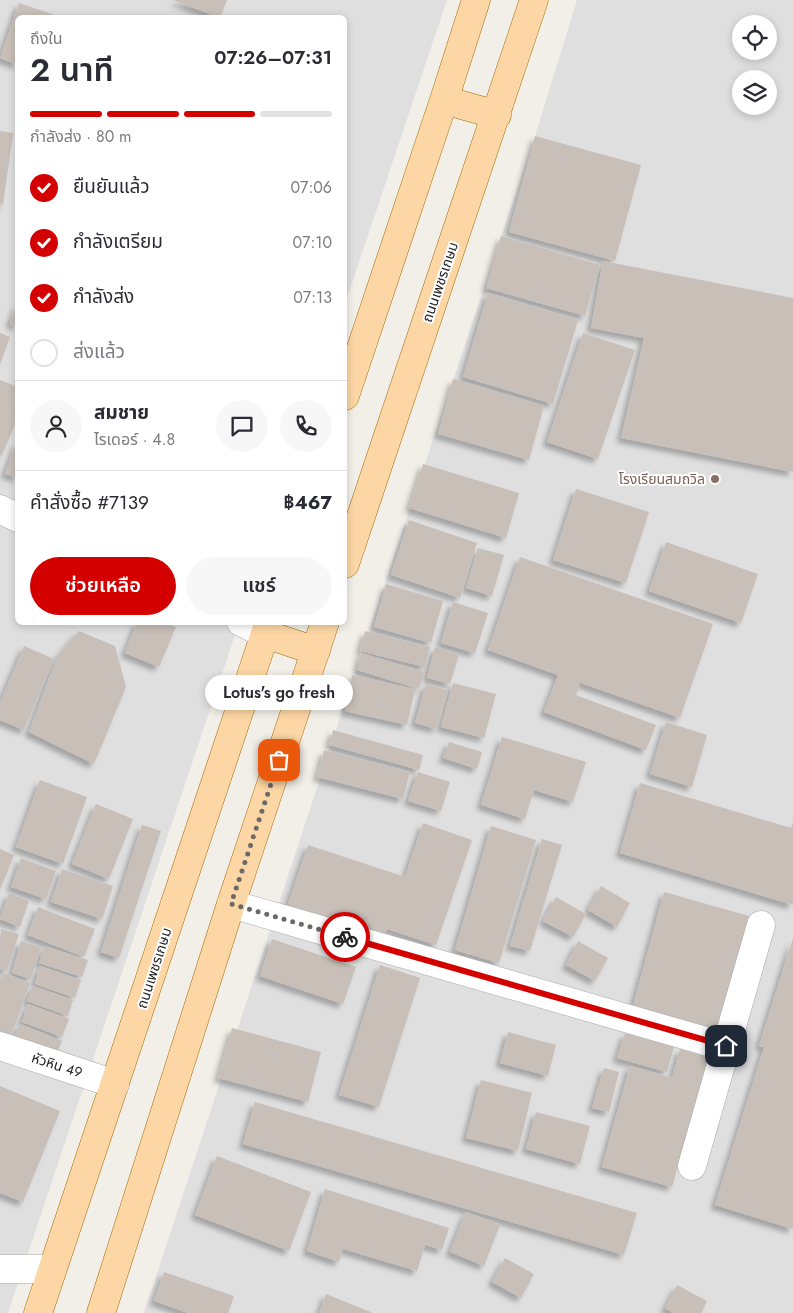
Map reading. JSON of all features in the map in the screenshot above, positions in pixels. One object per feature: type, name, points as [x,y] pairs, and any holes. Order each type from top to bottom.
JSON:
[{"type":"main road","points":[[347,390],[476,0]]},
{"type":"main road","name":"ถนนเพชรเกษม","points":[[347,558],[534,0]]},
{"type":"main road","points":[[444,100],[497,115]]},
{"type":"main road","points":[[101,1313],[231,904],[324,625]]},
{"type":"main road","points":[[259,626],[316,651]]},
{"type":"main road","name":"ถนนเพชรเกษม","points":[[38,1313],[115,1084],[259,626]]},
{"type":"street","points":[[0,509],[15,516]]},
{"type":"street","points":[[231,904],[726,1046]]},
{"type":"street","points":[[692,1166],[761,925]]},
{"type":"street","name":"หัวหิน 49","points":[[0,1046],[115,1084]]},
{"type":"street","points":[[0,1269],[52,1269]]},
{"type":"shaded area","points":[[0,0],[447,0],[347,298],[347,15],[15,15],[15,625],[238,625],[8,1313],[0,1313]]},
{"type":"shaded area","points":[[577,0],[793,0],[793,1313],[144,1313],[358,663],[535,136]]},
{"type":"building","points":[[173,0],[227,0],[221,15],[212,15]]},
{"type":"building","points":[[19,3],[55,15],[15,15],[15,64],[0,58]]},
{"type":"building","points":[[0,131],[13,133],[3,205],[0,204]]},
{"type":"building","points":[[535,136],[641,165],[615,261],[509,232]]},
{"type":"building","points":[[501,236],[600,265],[585,316],[486,288]]},
{"type":"building","points":[[603,261],[793,298],[793,472],[621,438],[644,338],[591,328]]},
{"type":"building","points":[[488,293],[578,320],[553,404],[463,377]]},
{"type":"building","points":[[15,310],[15,325],[10,324]]},
{"type":"building","points":[[0,333],[10,337],[0,364]]},
{"type":"building","points":[[583,333],[635,350],[598,459],[547,442]]},
{"type":"building","points":[[453,379],[544,406],[529,460],[438,434]]},
{"type":"building","points":[[0,380],[15,386],[15,424],[2,455],[0,455]]},
{"type":"building","points":[[15,446],[15,477],[5,474]]},
{"type":"building","points":[[423,464],[519,493],[506,538],[409,508]]},
{"type":"building","points":[[576,489],[649,512],[626,583],[553,560]]},
{"type":"building","points":[[409,520],[477,543],[460,598],[391,575]]},
{"type":"building","points":[[666,542],[758,574],[741,623],[649,591]]},
{"type":"building","points":[[478,548],[504,555],[492,596],[466,588]]},
{"type":"building","points":[[520,557],[713,624],[680,718],[564,677],[580,684],[576,695],[656,725],[646,750],[544,712],[558,675],[488,650]]},
{"type":"building","points":[[386,584],[443,601],[431,643],[374,627]]},
{"type":"building","points":[[453,602],[488,613],[475,653],[441,643]]},
{"type":"building","points":[[136,625],[172,625],[176,627],[159,667],[125,653]]},
{"type":"building","points":[[79,631],[115,646],[126,687],[94,764],[29,732],[57,657]]},
{"type":"building","points":[[365,631],[430,647],[425,667],[360,651]]},
{"type":"building","points":[[24,646],[54,659],[24,730],[0,720],[0,703]]},
{"type":"building","points":[[435,647],[459,655],[450,684],[427,678]]},
{"type":"building","points":[[361,653],[424,672],[419,689],[357,670]]},
{"type":"building","points":[[352,675],[415,689],[407,725],[345,711]]},
{"type":"building","points":[[453,683],[496,694],[484,738],[441,727]]},
{"type":"building","points":[[426,684],[447,690],[436,729],[415,723]]},
{"type":"building","points":[[666,722],[707,735],[692,787],[650,774]]},
{"type":"building","points":[[333,730],[423,755],[419,770],[329,745]]},
{"type":"building","points":[[502,737],[586,762],[573,802],[534,790],[525,819],[481,805]]},
{"type":"building","points":[[449,742],[482,752],[477,769],[443,758]]},
{"type":"building","points":[[324,750],[410,772],[403,799],[317,777]]},
{"type":"building","points":[[418,772],[450,782],[441,811],[408,801]]},
{"type":"building","points":[[40,780],[87,797],[63,864],[16,847]]},
{"type":"building","points":[[640,783],[791,828],[793,822],[793,905],[620,853]]},
{"type":"building","points":[[96,804],[133,819],[109,879],[72,864]]},
{"type":"building","points":[[423,823],[472,840],[436,945],[387,929],[381,946],[285,913],[308,845],[405,877]]},
{"type":"building","points":[[142,825],[161,831],[119,958],[101,952]]},
{"type":"building","points":[[491,826],[536,840],[499,963],[455,950]]},
{"type":"building","points":[[542,839],[562,845],[530,951],[510,946]]},
{"type":"building","points":[[0,849],[14,855],[0,890]]},
{"type":"building","points":[[21,858],[56,871],[46,899],[11,887]]},
{"type":"building","points":[[62,869],[113,886],[102,919],[51,902]]},
{"type":"building","points":[[601,886],[630,903],[617,927],[588,910]]},
{"type":"building","points":[[664,892],[749,916],[718,1030],[633,1006]]},
{"type":"building","points":[[9,893],[29,901],[20,927],[0,919]]},
{"type":"building","points":[[556,897],[586,914],[573,937],[543,921]]},
{"type":"building","points":[[38,907],[95,929],[84,957],[28,935]]},
{"type":"building","points":[[1,929],[19,934],[7,971],[0,969]]},
{"type":"building","points":[[793,938],[793,1229],[715,1205],[764,1047],[759,1046]]},
{"type":"building","points":[[272,939],[356,967],[343,1004],[260,976]]},
{"type":"building","points":[[21,941],[41,947],[31,979],[12,973]]},
{"type":"building","points":[[578,941],[608,958],[595,981],[566,965]]},
{"type":"building","points":[[44,946],[88,960],[82,977],[39,963]]},
{"type":"building","points":[[380,965],[420,978],[379,1107],[339,1095]]},
{"type":"building","points":[[40,966],[81,980],[75,998],[35,984]]},
{"type":"building","points":[[4,973],[30,983],[11,1037],[0,1033],[0,983]]},
{"type":"building","points":[[33,986],[73,1000],[68,1016],[27,1001]]},
{"type":"building","points":[[28,1004],[69,1019],[62,1037],[22,1022]]},
{"type":"building","points":[[20,1024],[62,1041],[56,1055],[14,1038]]},
{"type":"building","points":[[232,1028],[321,1052],[308,1102],[218,1078]]},
{"type":"building","points":[[508,1032],[556,1045],[548,1076],[500,1063]]},
{"type":"building","points":[[625,1033],[674,1047],[667,1072],[617,1058]]},
{"type":"building","points":[[680,1049],[708,1057],[672,1187],[602,1167],[630,1066],[672,1078]]},
{"type":"building","points":[[604,1068],[619,1072],[609,1112],[592,1108]]},
{"type":"building","points":[[481,1080],[532,1093],[518,1151],[466,1138]]},
{"type":"building","points":[[0,1086],[60,1111],[23,1202],[0,1193]]},
{"type":"building","points":[[255,1102],[637,1213],[624,1255],[243,1144]]},
{"type":"building","points":[[536,1112],[590,1126],[580,1164],[526,1149]]},
{"type":"building","points":[[217,1156],[311,1192],[289,1251],[195,1215]]},
{"type":"building","points":[[325,1189],[449,1228],[442,1250],[425,1245],[417,1271],[343,1249],[339,1262],[307,1251]]},
{"type":"building","points":[[466,1212],[500,1225],[484,1266],[450,1252]]},
{"type":"building","points":[[505,1258],[534,1274],[521,1298],[492,1282]]},
{"type":"building","points":[[164,1272],[234,1296],[228,1313],[188,1313],[154,1301]]},
{"type":"building","points":[[677,1285],[707,1301],[701,1313],[673,1313],[665,1308]]},
{"type":"building","points":[[326,1294],[373,1313],[319,1313]]},
{"type":"way so far","points":[[279,760],[231,904],[345,937]]},
{"type":"place","name":"โรงเรียนสมถวิล","points":[[715,479]]},
{"type":"place","name":"Lotus's go fresh","points":[[279,760]]},
{"type":"route","points":[[345,937],[726,1046]]}]
